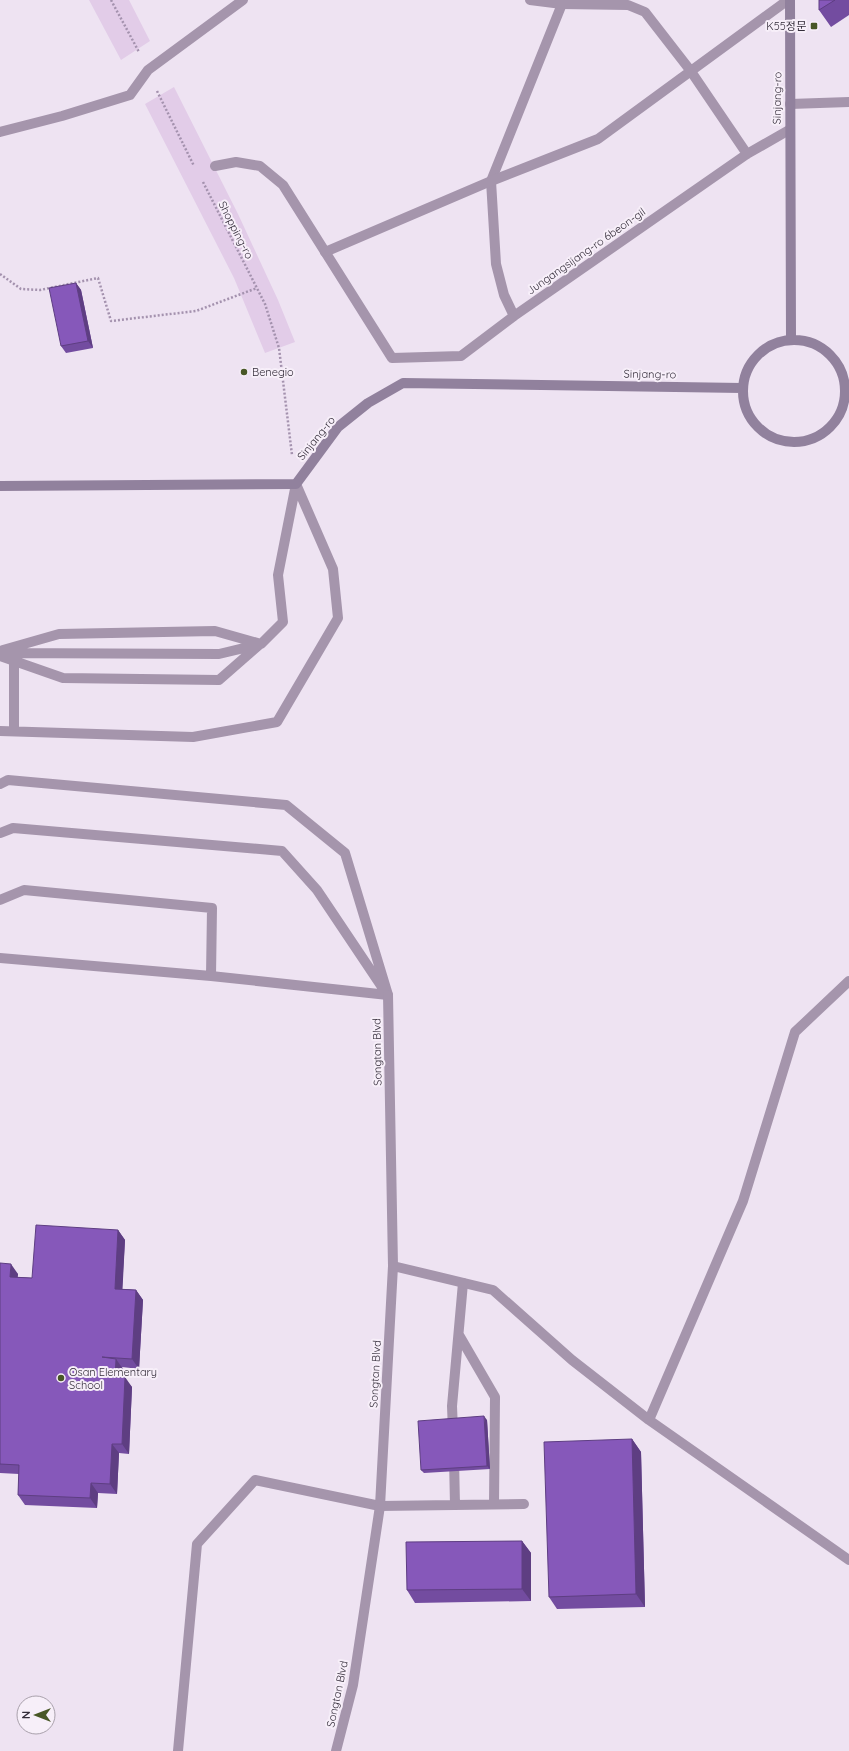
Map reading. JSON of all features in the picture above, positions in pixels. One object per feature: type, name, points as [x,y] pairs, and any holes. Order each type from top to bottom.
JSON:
[{"type":"street","points":[[0,132],[62,116],[130,95],[148,70],[243,0]]},
{"type":"street","points":[[530,0],[562,4],[628,5],[645,12],[690,70],[747,154]]},
{"type":"street","points":[[215,166],[236,162],[260,166],[283,186],[325,252],[491,180],[598,139],[690,70],[789,0]]},
{"type":"street","name":"Sinjang-ro","points":[[789,0],[791,340]]},
{"type":"street","points":[[514,316],[504,295],[496,264],[491,180],[562,4]]},
{"type":"street","points":[[790,104],[849,102]]},
{"type":"street","name":"Jungangsijang-ro 6beon-gil","points":[[325,252],[392,358],[462,356],[514,316],[747,154],[789,130]]},
{"type":"street","points":[[791,340],[805,341],[818,346],[830,354],[838,365],[844,378],[847,392],[844,405],[838,418],[830,429],[819,437],[806,442],[792,443],[778,440],[766,435],[756,426],[748,414],[743,401],[742,388],[746,373],[753,360],[764,350],[776,343],[791,340]]},
{"type":"street","name":"Sinjang-ro","points":[[296,484],[338,427],[368,403],[402,383],[742,388]]},
{"type":"street","points":[[0,486],[296,484]]},
{"type":"street","points":[[0,653],[14,661],[63,678],[219,680],[261,644],[283,622],[278,575],[296,484]]},
{"type":"street","points":[[0,731],[193,737],[277,722],[338,618],[333,569],[296,484]]},
{"type":"street","points":[[0,653],[59,634],[215,631],[261,644]]},
{"type":"street","points":[[0,653],[219,654],[261,644]]},
{"type":"street","points":[[14,661],[14,731]]},
{"type":"street","name":"Songtan Blvd","points":[[0,784],[8,780],[286,805],[345,853],[388,995],[393,1266],[380,1506],[353,1685],[336,1751]]},
{"type":"street","points":[[0,833],[13,828],[282,851],[317,890],[388,995]]},
{"type":"street","points":[[0,900],[24,890],[212,908],[211,976]]},
{"type":"street","points":[[0,958],[211,976],[388,995]]},
{"type":"street","points":[[649,1420],[743,1201],[795,1032],[849,981]]},
{"type":"street","points":[[393,1266],[493,1290],[572,1360],[649,1420],[849,1560]]},
{"type":"street","points":[[455,1505],[452,1406],[463,1283]]},
{"type":"street","points":[[459,1335],[495,1397],[494,1504]]},
{"type":"street","points":[[178,1751],[197,1544],[255,1480],[380,1506],[524,1504]]},
{"type":"path","points":[[110,0],[148,70],[198,173]]},
{"type":"path","name":"Shopping-ro","points":[[201,180],[265,304],[279,348],[296,484]]},
{"type":"path","points":[[0,274],[21,289],[40,290],[98,278],[111,321],[196,312],[257,288]]},
{"type":"shaded area","points":[[89,0],[129,0],[150,41],[121,60]]},
{"type":"shaded area","points":[[174,87],[238,214],[278,300],[295,342],[265,353],[234,278],[145,104]]},
{"type":"building","points":[[819,0],[835,0],[819,10]]},
{"type":"building","points":[[76,283],[88,341],[61,346],[49,288]]},
{"type":"building","name":"Osan Elementary School","points":[[36,1225],[118,1230],[115,1289],[136,1290],[132,1359],[102,1357],[116,1359],[115,1377],[125,1377],[122,1444],[112,1444],[110,1484],[91,1483],[90,1498],[18,1495],[19,1465],[0,1464],[0,1263],[11,1264],[10,1277],[32,1278]]},
{"type":"building","points":[[484,1416],[487,1466],[421,1470],[418,1421]]},
{"type":"building","points":[[632,1439],[636,1594],[549,1597],[544,1442]]},
{"type":"building","points":[[522,1541],[522,1589],[407,1590],[406,1542]]},
{"type":"place","name":"K55정문","points":[[814,26]]},
{"type":"place","name":"Benegio","points":[[244,372]]},
{"type":"place","name":"Osan Elementary School","points":[[61,1378]]}]
